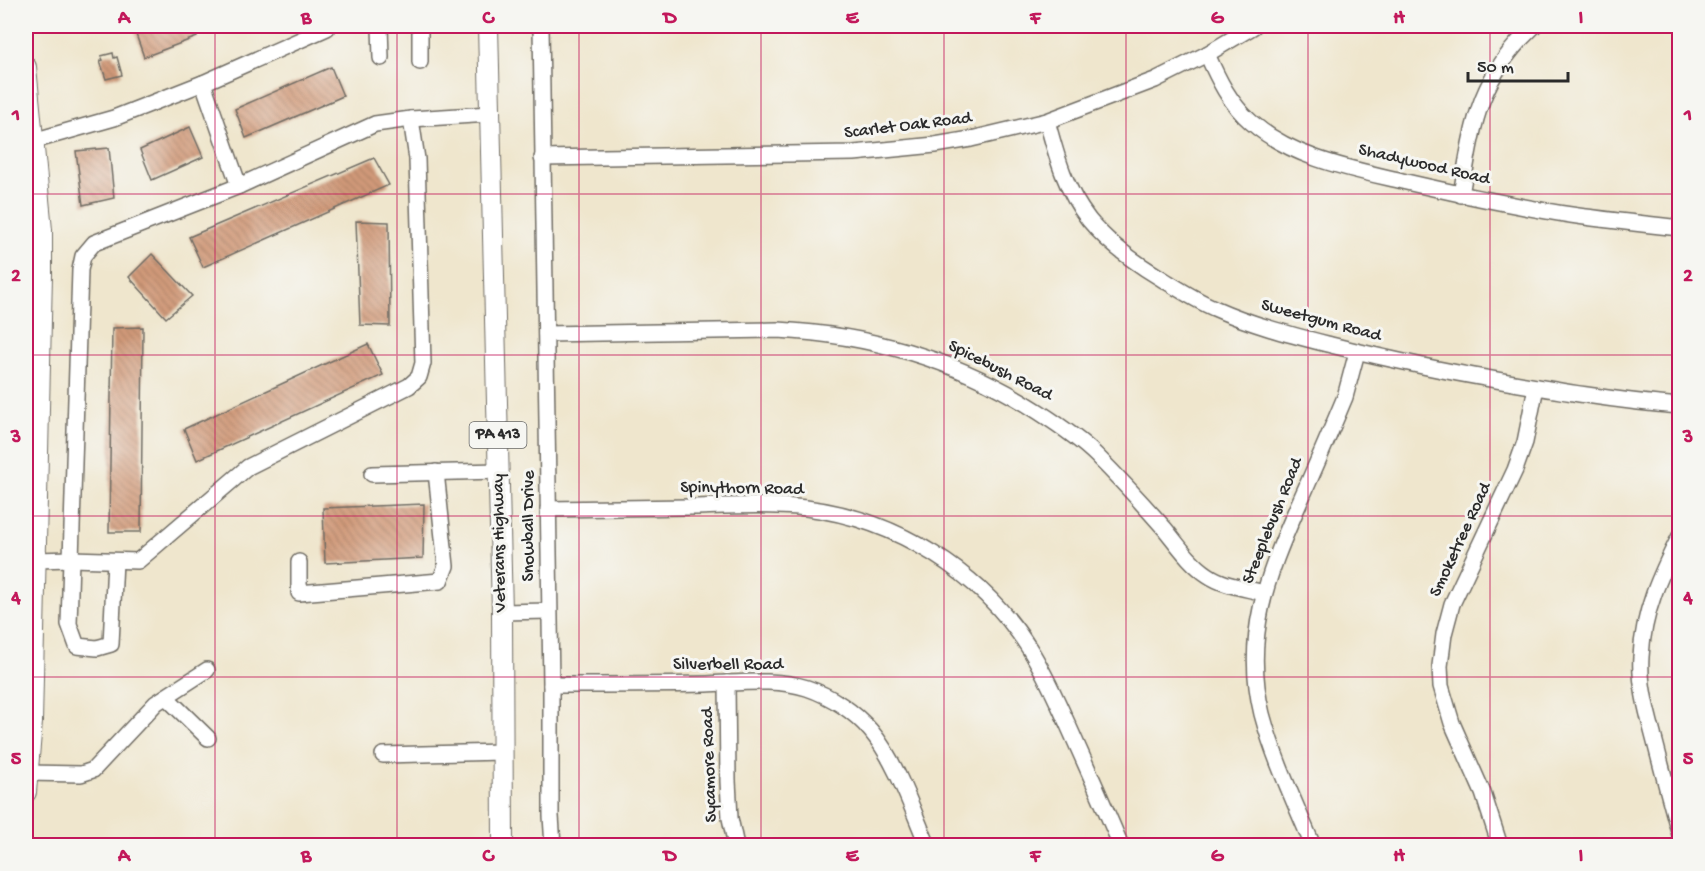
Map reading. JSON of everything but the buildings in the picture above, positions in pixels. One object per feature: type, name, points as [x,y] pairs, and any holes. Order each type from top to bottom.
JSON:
[{"type":"main road","name":"Veterans Highway","points":[[488,26],[502,612],[503,846]]},
{"type":"main road","points":[[26,67],[42,230],[42,274],[33,381],[36,560],[32,722],[26,782]]},
{"type":"street","points":[[380,26],[381,58]]},
{"type":"street","points":[[420,26],[420,62]]},
{"type":"street","name":"Snowball Drive","points":[[541,26],[551,686],[550,816],[553,846]]},
{"type":"street","name":"Scarlet Oak Road","points":[[542,158],[854,153],[971,139],[1047,121],[1155,80],[1207,54],[1254,26]]},
{"type":"street","points":[[1461,195],[1472,129],[1487,86],[1501,62],[1534,26]]},
{"type":"street","points":[[33,141],[114,118],[203,83],[327,28]]},
{"type":"street","name":"Shadywood Road","points":[[1207,54],[1233,103],[1250,121],[1265,133],[1306,155],[1370,174],[1461,195],[1571,215],[1680,228]]},
{"type":"street","points":[[203,83],[239,186]]},
{"type":"street","points":[[115,561],[111,644],[97,648],[77,646],[69,624],[80,270],[83,256],[94,243],[239,186],[375,124],[411,119],[490,114]]},
{"type":"street","points":[[36,560],[138,561],[248,467],[409,386],[419,377],[423,363],[418,177],[411,119]]},
{"type":"street","name":"Sweetgum Road","points":[[1047,121],[1064,180],[1090,221],[1129,257],[1188,295],[1213,308],[1286,333],[1357,352],[1444,371],[1536,387],[1680,406]]},
{"type":"street","name":"Spicebush Road","points":[[546,334],[800,331],[870,341],[938,360],[1018,398],[1094,453],[1188,557],[1209,576],[1227,584],[1264,593]]},
{"type":"street","name":"Steeplebush Road","points":[[1313,846],[1276,756],[1262,714],[1257,686],[1256,638],[1264,593],[1279,549],[1345,397],[1357,352]]},
{"type":"street","name":"Smoketree Road","points":[[1500,846],[1483,793],[1452,723],[1442,686],[1440,666],[1444,634],[1452,604],[1515,470],[1525,442],[1536,387]]},
{"type":"street","points":[[372,474],[499,471]]},
{"type":"street","points":[[299,562],[299,593],[440,581],[446,566],[436,472]]},
{"type":"street","name":"Spinythorn Road","points":[[548,509],[761,506],[805,508],[855,519],[912,542],[972,581],[995,603],[1029,648],[1046,677],[1121,846]]},
{"type":"street","points":[[1680,536],[1659,577],[1651,600],[1640,659],[1649,716],[1680,835]]},
{"type":"street","points":[[502,612],[549,610]]},
{"type":"street","points":[[26,782],[81,774],[93,770],[156,703],[207,670]]},
{"type":"street","name":"Sycamore Road","points":[[727,683],[728,791],[730,818],[736,846]]},
{"type":"street","name":"Silverbell Road","points":[[551,686],[768,683],[807,688],[833,700],[860,719],[881,743],[894,767],[928,846]]},
{"type":"street","points":[[166,697],[208,738]]},
{"type":"street","points":[[383,755],[502,752]]}]
